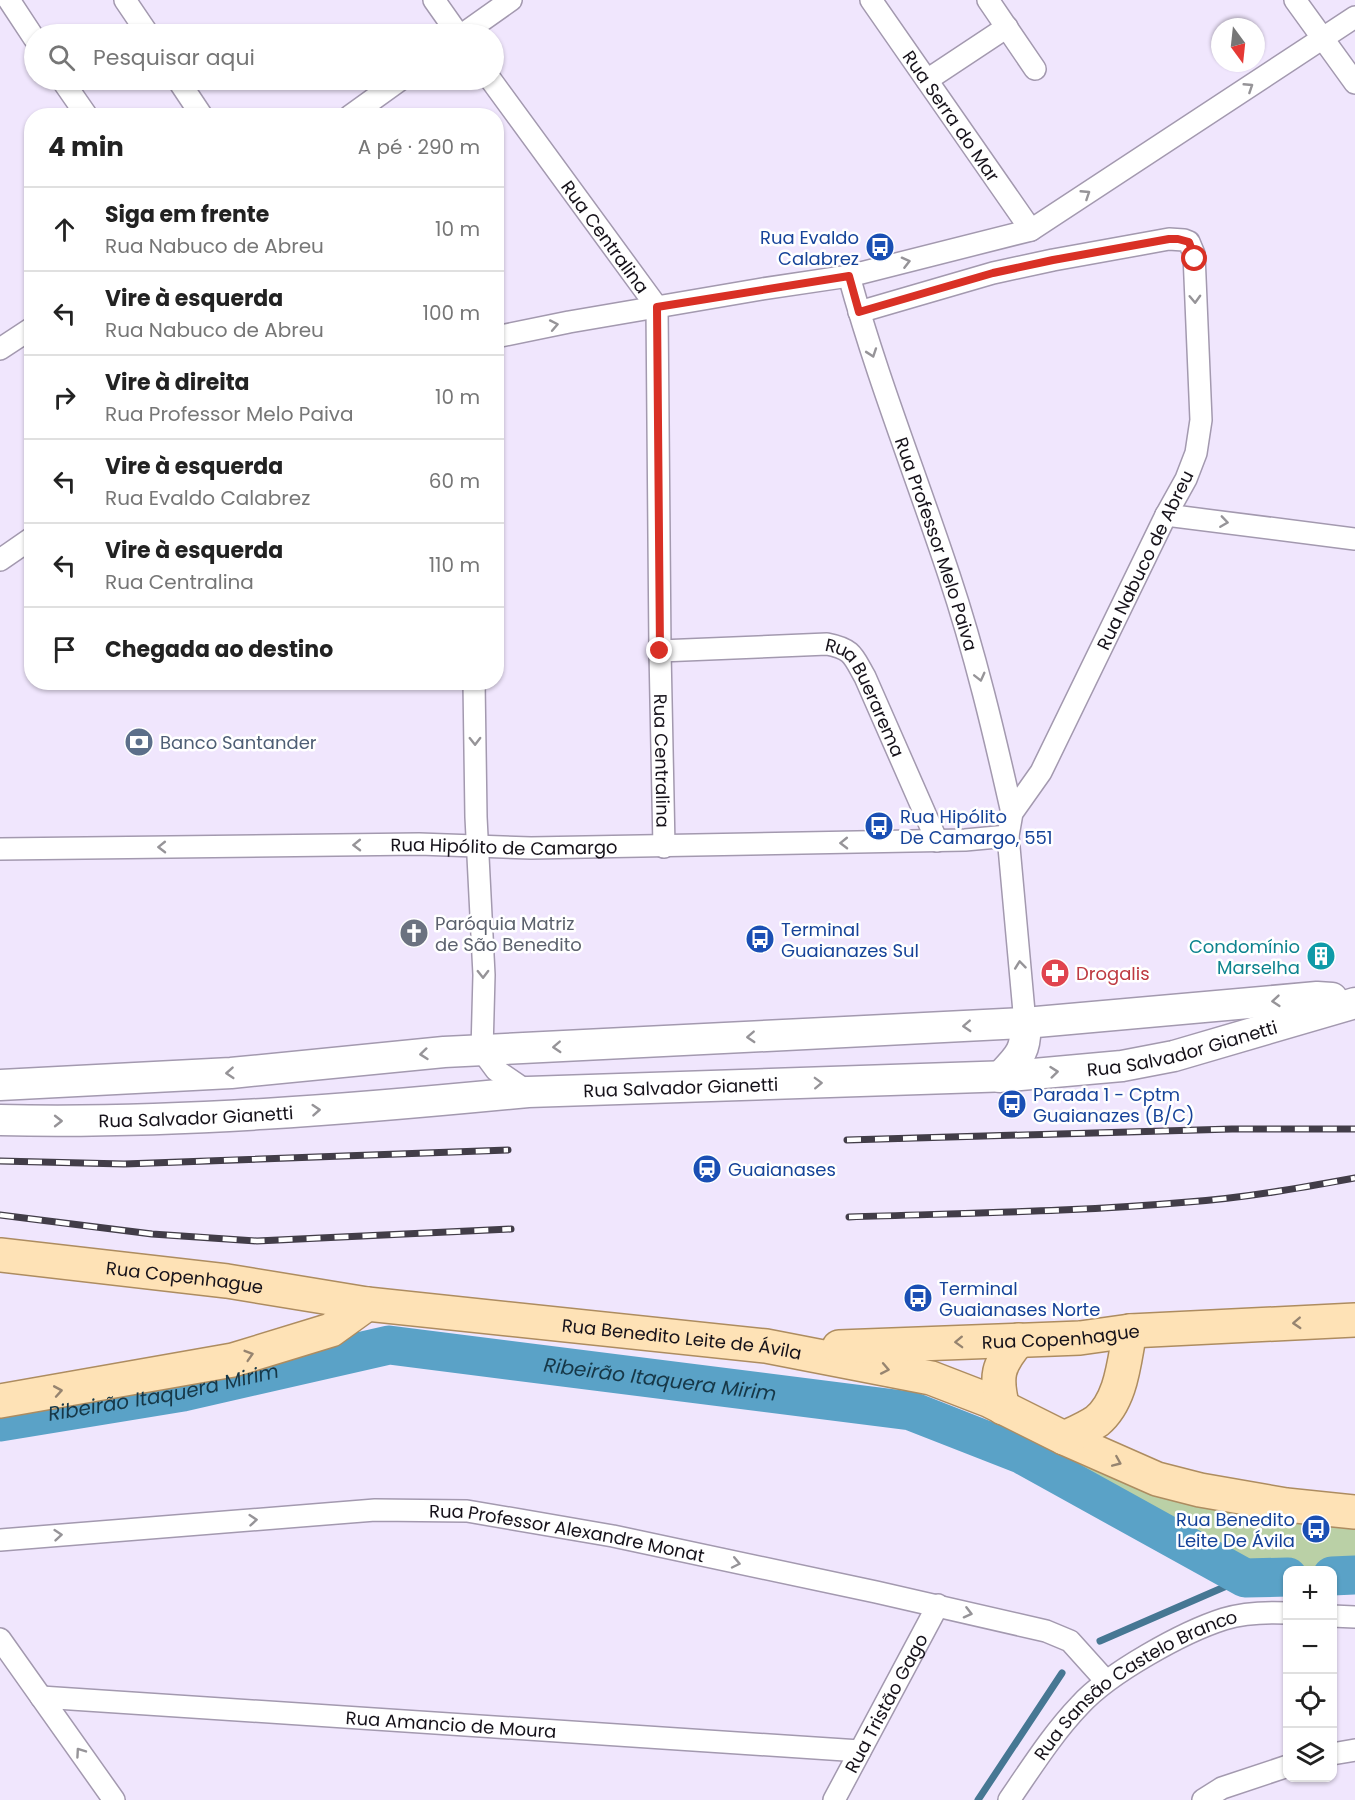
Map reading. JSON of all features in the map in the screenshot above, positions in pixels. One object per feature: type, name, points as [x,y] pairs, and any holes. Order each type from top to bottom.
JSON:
[{"type":"main road","name":"Rua Salvador Gianetti","points":[[0,1084],[231,1073],[432,1053],[1025,1023],[1317,997],[1355,1002]]},
{"type":"main road","name":"Rua Salvador Gianetti","points":[[0,1120],[184,1119],[528,1092],[1000,1077],[1122,1066],[1174,1056],[1355,1002]]},
{"type":"main road","points":[[1000,1077],[1022,1052],[1026,1038],[1025,1023]]},
{"type":"main road","name":"Rua Copenhague","points":[[0,1255],[227,1281],[367,1304]]},
{"type":"main road","points":[[0,1401],[232,1360],[331,1330],[367,1304]]},
{"type":"main road","name":"Rua Benedito Leite de Ávila","points":[[367,1304],[766,1346],[931,1378],[964,1390],[1157,1479],[1200,1490],[1286,1505],[1355,1512]]},
{"type":"main road","name":"Rua Copenhague","points":[[766,1346],[789,1342],[836,1347],[1080,1338],[1130,1331],[1355,1320]]},
{"type":"main road","points":[[1064,1438],[1098,1420],[1110,1405],[1121,1378],[1130,1331]]},
{"type":"main road","points":[[1080,1338],[1096,1351],[1121,1378]]},
{"type":"main road","points":[[1003,1408],[998,1383],[999,1370],[1003,1360],[1019,1340]]},
{"type":"street","points":[[9,0],[25,24]]},
{"type":"street","points":[[125,0],[141,24]]},
{"type":"street","points":[[434,0],[451,24]]},
{"type":"street","points":[[477,24],[511,0]]},
{"type":"street","name":"Rua Serra do Mar","points":[[871,0],[1031,230]]},
{"type":"street","points":[[988,0],[1035,69]]},
{"type":"street","points":[[1295,0],[1355,83]]},
{"type":"street","points":[[504,336],[657,307],[849,276],[1031,230],[1355,17]]},
{"type":"street","points":[[927,80],[1007,27]]},
{"type":"street","points":[[69,90],[81,108]]},
{"type":"street","points":[[185,90],[197,108]]},
{"type":"street","points":[[361,108],[386,90]]},
{"type":"street","name":"Rua Centralina","points":[[497,90],[657,307],[664,847]]},
{"type":"street","name":"Rua Nabuco de Abreu","points":[[859,312],[993,273],[1169,239],[1189,242],[1195,259],[1201,420],[1196,453],[1186,479],[1166,515],[1041,772],[1012,813],[1008,836]]},
{"type":"street","name":"Rua Professor Melo Paiva","points":[[849,276],[975,658],[1012,813]]},
{"type":"street","points":[[0,349],[24,333]]},
{"type":"street","points":[[1166,515],[1355,539]]},
{"type":"street","points":[[0,560],[24,544]]},
{"type":"street","name":"Rua Buerarema","points":[[660,651],[827,644],[844,647],[854,656],[865,677],[937,841]]},
{"type":"street","points":[[474,690],[476,817],[484,975],[482,1051],[496,1070],[528,1092]]},
{"type":"street","points":[[1008,836],[1025,1023]]},
{"type":"street","name":"Rua Hipólito de Camargo","points":[[0,849],[419,844],[531,849],[937,841],[1008,836]]},
{"type":"street","name":"Rua Professor Alexandre Monat","points":[[0,1539],[375,1510],[467,1510],[614,1536],[938,1605],[1046,1631],[1070,1642],[1100,1673]]},
{"type":"street","name":"Rua Tristão Gago","points":[[834,1800],[938,1605]]},
{"type":"street","name":"Rua Sansão Castelo Branco","points":[[1009,1800],[1039,1756],[1080,1705],[1100,1673],[1225,1619],[1254,1614],[1283,1613]]},
{"type":"street","points":[[1337,1616],[1355,1617]]},
{"type":"street","points":[[0,1639],[114,1800]]},
{"type":"street","name":"Rua Amancio de Moura","points":[[41,1698],[860,1751]]},
{"type":"street","points":[[1337,1753],[1355,1750]]},
{"type":"street","points":[[1203,1800],[1226,1794],[1283,1768]]},
{"type":"green space","points":[[1050,1442],[1355,1522],[1355,1570],[1337,1570],[1337,1566],[1283,1566],[1283,1571],[1252,1572],[1237,1568],[1179,1528],[1045,1449]]},
{"type":"waterway","name":"Ribeirão Itaquera Mirim","points":[[0,1422],[183,1392],[389,1345],[911,1411],[1021,1454],[1245,1578],[1283,1577]]},
{"type":"waterway","name":"Ribeirão Itaquera Mirim","points":[[1337,1576],[1355,1575]]},
{"type":"waterway","points":[[1100,1641],[1245,1578]]},
{"type":"waterway","points":[[978,1800],[1062,1673]]},
{"type":"railway","points":[[847,1140],[1232,1129],[1355,1129]]},
{"type":"railway","points":[[0,1161],[124,1164],[508,1150]]},
{"type":"railway","points":[[849,1217],[1018,1212],[1146,1205],[1251,1195],[1355,1178]]},
{"type":"railway","points":[[0,1215],[152,1234],[257,1241],[511,1229]]},
{"type":"place","name":"Rua Evaldo Calabrez","points":[[880,247]]},
{"type":"place","name":"Banco Santander","points":[[139,742]]},
{"type":"place","name":"Rua Hipólito De Camargo, 551","points":[[879,826]]},
{"type":"place","name":"Paróquia Matriz de São Benedito","points":[[414,933]]},
{"type":"place","name":"Terminal Guaianazes Sul","points":[[760,939]]},
{"type":"place","name":"Condomínio Marselha","points":[[1321,956]]},
{"type":"place","name":"Drogalis","points":[[1055,973]]},
{"type":"place","name":"Parada 1 - Cptm Guaianazes (B/C)","points":[[1012,1104]]},
{"type":"place","name":"Guaianases","points":[[707,1169]]},
{"type":"place","name":"Terminal Guaianases Norte","points":[[918,1298]]},
{"type":"place","name":"Rua Benedito Leite De Ávila","points":[[1316,1529]]},
{"type":"route","points":[[660,651],[657,307],[849,276],[859,312],[993,273],[1169,239],[1189,242],[1195,259]]}]
